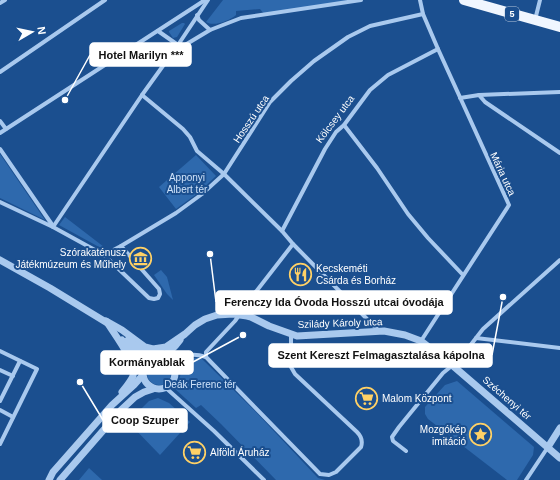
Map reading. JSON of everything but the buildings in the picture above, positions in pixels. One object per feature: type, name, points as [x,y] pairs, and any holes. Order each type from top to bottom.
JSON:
[{"type":"main road","name":"5","points":[[464,0],[560,27]]},
{"type":"street","points":[[0,3],[5,0]]},
{"type":"street","points":[[0,72],[105,0]]},
{"type":"street","points":[[0,133],[205,0]]},
{"type":"street","points":[[53,227],[208,0]]},
{"type":"street","points":[[172,53],[210,30],[241,18],[361,0]]},
{"type":"street","name":"Mária utca","points":[[420,0],[423,14],[438,49],[509,205],[421,341]]},
{"type":"street","points":[[535,20],[540,0]]},
{"type":"street","name":"Hosszú utca","points":[[104,255],[176,213],[202,194],[224,174],[270,102],[314,61],[348,37],[370,26],[423,14]]},
{"type":"street","points":[[197,15],[199,20],[210,30]]},
{"type":"street","points":[[158,31],[178,45]]},
{"type":"street","name":"Kölcsey utca","points":[[282,231],[325,149],[336,132],[370,90],[388,75],[438,49]]},
{"type":"street","points":[[460,98],[479,95],[560,92]]},
{"type":"street","points":[[142,95],[183,128],[190,137],[197,151],[224,174],[282,231],[379,331]]},
{"type":"street","points":[[479,95],[485,102],[560,152]]},
{"type":"street","points":[[0,120],[6,130]]},
{"type":"street","points":[[344,124],[377,168],[408,214],[428,238],[463,275]]},
{"type":"street","points":[[0,149],[53,227]]},
{"type":"street","points":[[0,202],[53,227],[104,255],[149,298],[158,298],[160,294],[159,289],[121,246]]},
{"type":"street","points":[[206,356],[206,352],[234,321],[293,244]]},
{"type":"street","points":[[0,260],[122,330],[145,347],[149,348],[166,347],[205,319],[217,315],[239,314]]},
{"type":"street","points":[[406,451],[393,442],[392,437],[443,373],[459,360],[483,329],[560,260]]},
{"type":"street","name":"Szilády Károly utca","points":[[239,314],[251,317],[269,326],[297,336],[379,331],[393,332],[421,341]]},
{"type":"street","points":[[106,321],[143,352],[169,360],[175,371]]},
{"type":"street","points":[[106,321],[134,354],[143,368]]},
{"type":"street","points":[[49,480],[54,472],[127,386],[132,376],[133,368],[129,358],[106,321]]},
{"type":"street","points":[[153,389],[146,384],[142,376],[143,368],[148,360],[163,356],[175,347],[185,334]]},
{"type":"street","points":[[60,480],[121,410],[135,397],[144,392],[153,389],[161,390],[166,388],[174,380],[178,363],[184,356],[190,355],[206,356],[320,474],[329,475],[338,471],[361,446],[362,440],[357,432],[292,370],[292,335]]},
{"type":"street","points":[[476,338],[560,348]]},
{"type":"street","name":"Széchenyi tér","points":[[421,341],[452,365],[560,458]]},
{"type":"street","points":[[0,351],[37,369],[0,444]]},
{"type":"street","points":[[0,401],[20,362]]},
{"type":"street","points":[[0,370],[13,376]]},
{"type":"street","points":[[112,404],[142,376]]},
{"type":"street","points":[[166,388],[214,431],[264,480]]},
{"type":"street","points":[[0,410],[13,417]]},
{"type":"street","points":[[526,480],[560,428]]},
{"type":"green space","points":[[223,0],[351,0],[264,14],[260,9],[236,11],[236,15],[226,21],[217,24],[206,22]]},
{"type":"green space","points":[[182,23],[185,24],[177,37],[173,38],[169,31]]},
{"type":"green space","points":[[0,154],[45,220],[0,198]]},
{"type":"green space","name":"Apponyi Albert tér","points":[[196,155],[216,176],[198,193],[176,209],[159,187]]},
{"type":"green space","points":[[65,217],[104,247],[99,247],[59,225]]},
{"type":"green space","points":[[161,270],[167,277],[173,300],[154,275]]},
{"type":"green space","name":"Deák Ferenc tér","points":[[200,357],[254,410],[318,478],[325,480],[276,480],[201,405],[196,408],[174,388],[180,378],[180,366],[189,359]]},
{"type":"green space","points":[[159,361],[164,362],[170,368],[170,378],[164,384],[159,385],[154,384],[148,378],[147,373],[148,368],[154,362]]},
{"type":"green space","points":[[457,381],[534,447],[533,455],[517,480],[507,480],[428,419],[425,414],[425,407],[445,385]]},
{"type":"green space","points":[[158,398],[169,403],[190,422],[160,455],[128,422],[149,401]]},
{"type":"green space","points":[[89,468],[102,480],[79,480]]},
{"type":"place","name":"Hotel Marilyn ***","points":[[65,100]]},
{"type":"place","name":"Ferenczy Ida Óvoda Hosszú utcai óvodája","points":[[210,254]]},
{"type":"place","name":"Szórakaténusz Játékmúzeum és Műhely","points":[[141,258]]},
{"type":"place","name":"Kecskeméti Csárda és Borház","points":[[300,274]]},
{"type":"place","name":"Szent Kereszt Felmagasztalása kápolna","points":[[503,297]]},
{"type":"place","name":"Kormányablak","points":[[243,335]]},
{"type":"place","name":"Coop Szuper","points":[[80,382]]},
{"type":"place","name":"Malom Központ","points":[[367,398]]},
{"type":"place","name":"Mozgókép imitáció","points":[[481,435]]},
{"type":"place","name":"Alföld Áruház","points":[[195,452]]}]
